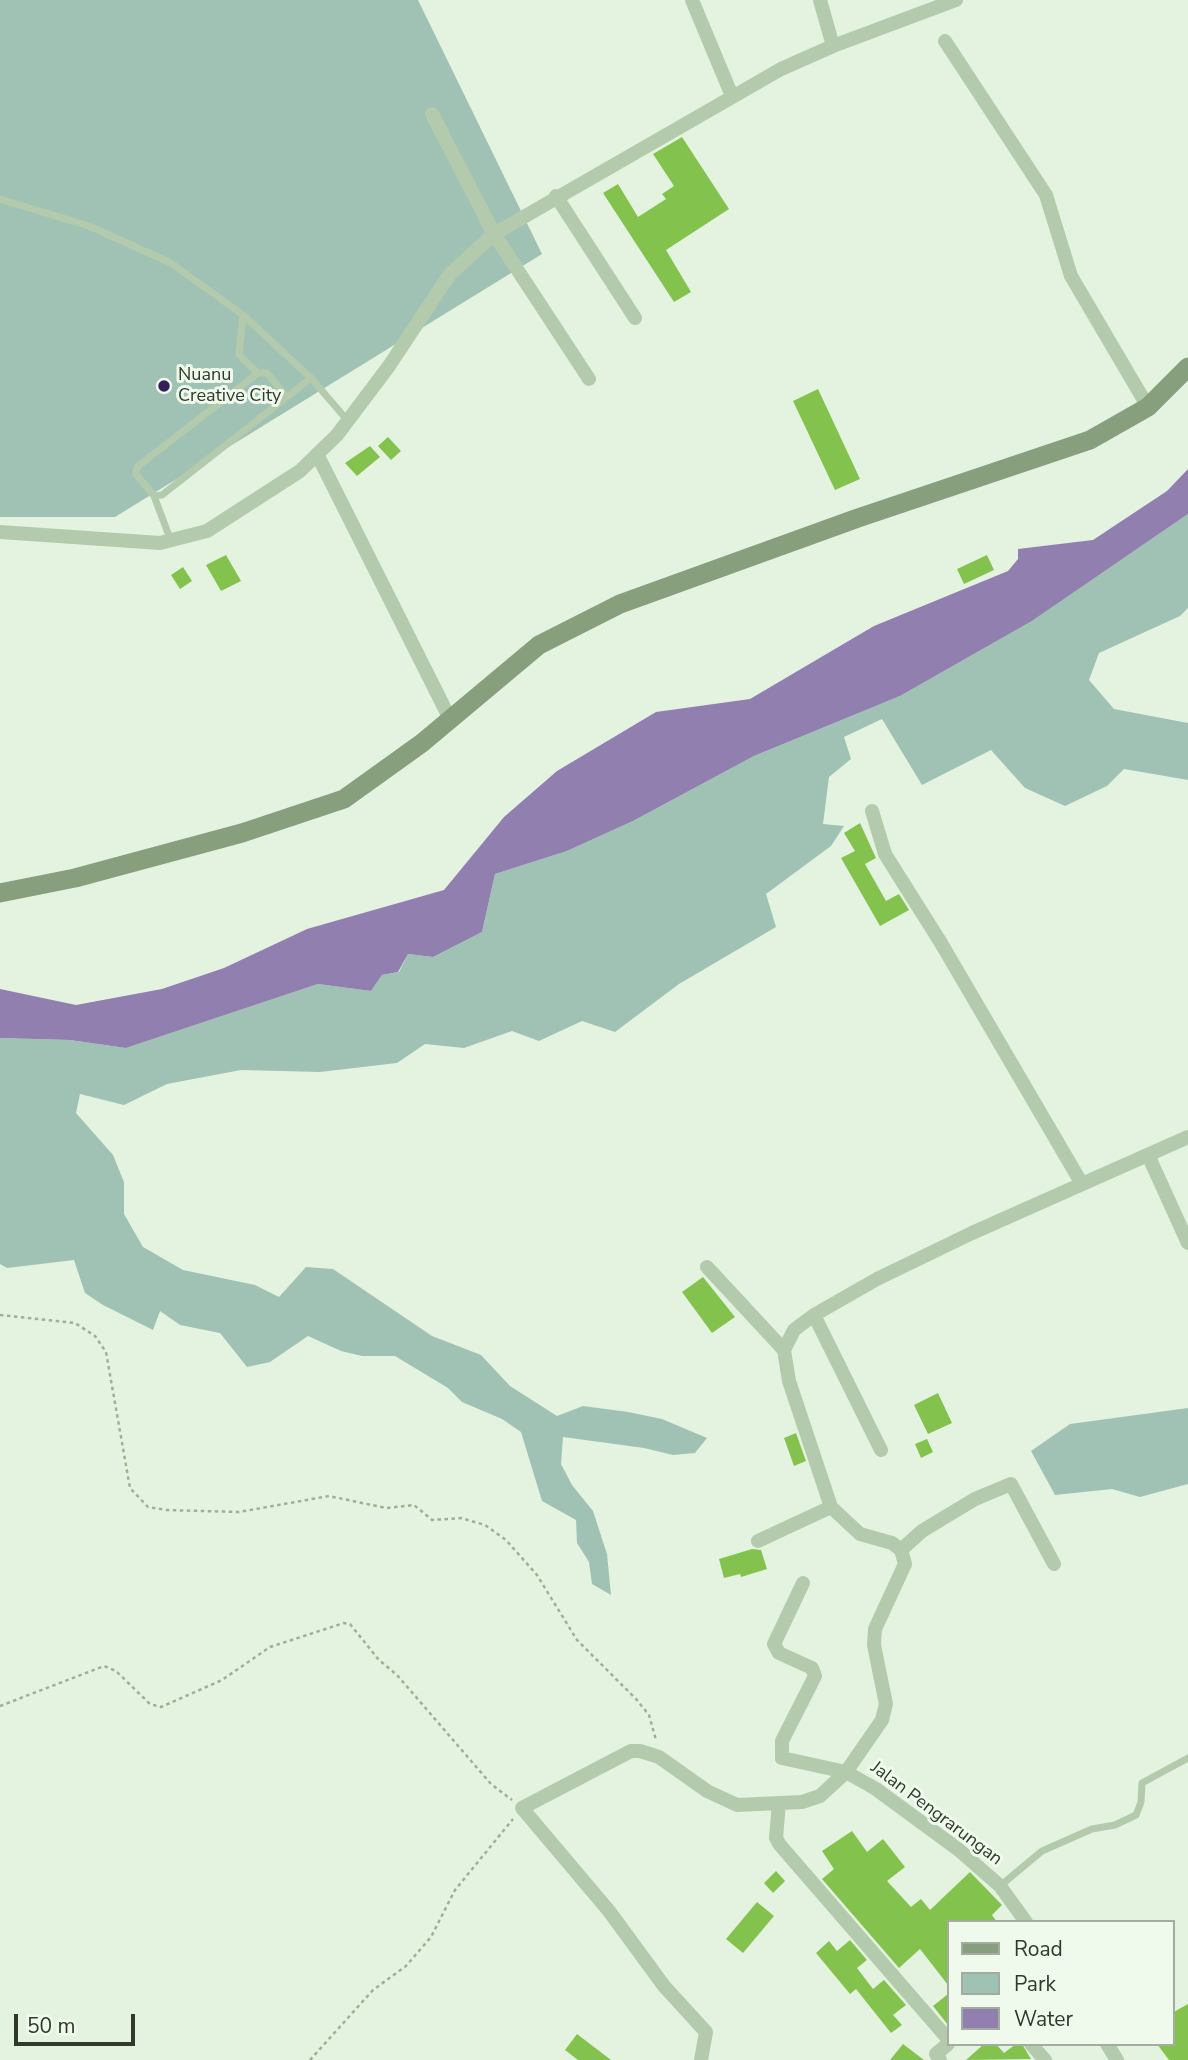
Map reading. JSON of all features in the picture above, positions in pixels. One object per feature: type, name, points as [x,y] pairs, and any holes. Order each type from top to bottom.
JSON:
[{"type":"street","points":[[692,0],[732,96]]},
{"type":"street","points":[[820,0],[833,46]]},
{"type":"street","points":[[0,531],[171,542],[206,531],[300,471],[317,454],[348,421],[389,366],[450,274],[494,234],[732,96],[833,46],[956,0]]},
{"type":"street","points":[[945,41],[1046,195],[1071,276],[1148,407]]},
{"type":"street","points":[[432,114],[494,234],[589,379]]},
{"type":"street","points":[[556,196],[635,318]]},
{"type":"street","points":[[0,893],[75,878],[242,833],[344,799],[450,719],[539,645],[621,604],[858,517],[1090,440],[1148,407],[1188,367]]},
{"type":"street","points":[[317,454],[450,719]]},
{"type":"street","points":[[872,811],[885,855],[941,943],[1082,1184]]},
{"type":"street","points":[[784,1350],[794,1330],[814,1315],[972,1233],[1188,1137]]},
{"type":"street","points":[[1148,1155],[1188,1243]]},
{"type":"street","points":[[701,2060],[706,2032],[664,1986],[609,1911],[522,1808],[631,1751],[659,1757],[707,1791],[737,1805],[802,1802],[820,1796],[846,1772],[869,1742],[885,1712],[874,1645],[875,1629],[905,1564],[901,1550],[892,1543],[860,1534],[831,1507],[789,1381],[784,1350],[707,1267]]},
{"type":"street","points":[[814,1315],[881,1450]]},
{"type":"street","points":[[901,1550],[922,1531],[943,1518],[975,1499],[1011,1484],[1054,1564]]},
{"type":"street","points":[[758,1541],[831,1507]]},
{"type":"street","points":[[803,1583],[774,1644],[779,1653],[812,1668],[815,1676],[782,1741],[780,1754],[785,1760],[846,1772]]},
{"type":"street","name":"Jalan Pengrarungan","points":[[846,1772],[909,1813],[1000,1886],[1025,1920]]},
{"type":"street","points":[[779,1803],[776,1838],[780,1845],[946,2039]]},
{"type":"street","points":[[940,2060],[936,2054],[946,2043]]},
{"type":"street","points":[[1033,2046],[1045,2060]]},
{"type":"lane","points":[[0,199],[89,226],[171,264],[243,315],[311,378],[348,421]]},
{"type":"lane","points":[[243,315],[239,355],[258,373]]},
{"type":"lane","points":[[171,542],[154,496],[136,474],[136,467],[258,373],[267,373],[287,397]]},
{"type":"lane","points":[[154,496],[162,495],[311,378]]},
{"type":"lane","points":[[1000,1886],[1042,1851],[1092,1829],[1115,1825],[1136,1815],[1141,1802],[1142,1783],[1188,1758]]},
{"type":"path","points":[[0,1315],[75,1323],[95,1336],[106,1352],[131,1488],[148,1507],[166,1510],[239,1511],[329,1496],[386,1508],[414,1504],[432,1520],[461,1518],[485,1525],[506,1540],[529,1566],[577,1640],[649,1715],[659,1757]]},
{"type":"path","points":[[0,1706],[104,1667],[116,1671],[150,1704],[161,1707],[222,1679],[270,1647],[344,1623],[350,1624],[491,1784],[522,1808],[455,1891],[431,1937],[406,1966],[373,1990],[310,2060]]},
{"type":"green space","name":"Nuanu Creative City","points":[[0,0],[418,0],[542,254],[115,517],[0,517]]},
{"type":"green space","points":[[1188,514],[1188,608],[1180,616],[1099,653],[1089,680],[1114,709],[1188,723],[1188,780],[1124,769],[1107,786],[1065,806],[1025,788],[991,750],[922,785],[882,719],[844,737],[851,759],[829,777],[823,824],[844,826],[831,846],[766,894],[776,927],[679,984],[615,1032],[582,1021],[539,1041],[512,1031],[464,1048],[425,1044],[397,1063],[320,1072],[241,1070],[167,1084],[124,1105],[80,1094],[76,1113],[113,1155],[124,1182],[124,1214],[143,1247],[183,1270],[255,1285],[279,1297],[306,1267],[333,1269],[432,1336],[481,1355],[510,1386],[557,1416],[583,1406],[628,1412],[662,1419],[707,1438],[695,1453],[673,1455],[644,1448],[563,1437],[561,1464],[572,1485],[593,1511],[607,1554],[611,1595],[592,1584],[589,1562],[577,1543],[576,1520],[542,1501],[521,1432],[502,1419],[462,1402],[448,1388],[395,1356],[362,1356],[341,1351],[308,1336],[270,1362],[247,1367],[220,1333],[180,1325],[160,1311],[153,1330],[103,1305],[85,1293],[74,1260],[7,1268],[0,1264],[0,1038],[70,1040],[126,1048],[318,984],[371,991],[382,975],[399,972],[408,954],[433,957],[482,932],[495,874],[567,851],[633,821],[754,756],[900,696],[1032,621]]},
{"type":"green space","points":[[1188,1408],[1188,1484],[1140,1497],[1112,1489],[1055,1495],[1031,1451],[1070,1424]]},
{"type":"water","points":[[1188,469],[1188,514],[1032,621],[900,696],[754,756],[633,821],[567,851],[495,874],[482,932],[433,957],[408,954],[398,972],[382,975],[371,991],[318,984],[126,1048],[70,1040],[0,1038],[0,989],[76,1005],[162,989],[224,968],[307,929],[444,890],[504,817],[557,771],[656,712],[750,699],[874,626],[1008,571],[1018,559],[1018,549],[1093,540],[1167,491]]},
{"type":"building","points":[[682,137],[729,209],[666,250],[691,292],[674,302],[603,193],[618,184],[638,217],[666,199],[662,194],[674,186],[653,154]]},
{"type":"building","points":[[818,389],[860,479],[835,490],[793,401]]},
{"type":"building","points":[[388,437],[401,451],[391,460],[378,446]]},
{"type":"building","points":[[370,446],[380,457],[357,476],[345,463]]},
{"type":"building","points":[[226,555],[241,581],[221,591],[206,565]]},
{"type":"building","points":[[987,555],[994,570],[964,584],[957,569]]},
{"type":"building","points":[[183,567],[192,581],[180,589],[171,575]]},
{"type":"building","points":[[860,823],[876,858],[865,864],[886,901],[899,894],[909,910],[880,926],[841,858],[855,851],[844,833]]},
{"type":"building","points":[[703,1277],[735,1317],[712,1333],[682,1292]]},
{"type":"building","points":[[938,1393],[952,1423],[928,1434],[914,1405]]},
{"type":"building","points":[[796,1433],[806,1461],[794,1466],[784,1438]]},
{"type":"building","points":[[927,1439],[933,1452],[921,1458],[915,1444]]},
{"type":"building","points":[[752,1549],[761,1550],[767,1569],[741,1577],[740,1574],[724,1578],[719,1559]]},
{"type":"building","points":[[852,1831],[867,1852],[883,1839],[905,1867],[887,1881],[911,1907],[921,1899],[930,1910],[970,1872],[1002,1905],[992,1915],[996,1920],[946,1920],[946,1982],[920,1949],[899,1968],[822,1879],[834,1869],[822,1851]]},
{"type":"building","points":[[776,1871],[785,1881],[773,1893],[764,1883]]},
{"type":"building","points":[[757,1902],[774,1916],[743,1953],[726,1939]]},
{"type":"building","points":[[850,1940],[867,1960],[857,1968],[873,1989],[884,1980],[906,2005],[893,2015],[902,2025],[891,2033],[856,1989],[850,1994],[816,1953],[829,1941],[837,1951]]},
{"type":"building","points":[[946,1996],[946,2022],[933,2006]]},
{"type":"building","points":[[1188,2004],[1188,2060],[1169,2060],[1158,2046],[1174,2046],[1174,2012]]},
{"type":"building","points":[[577,2034],[611,2060],[578,2060],[565,2050]]},
{"type":"building","points":[[903,2044],[924,2060],[890,2060]]},
{"type":"building","points":[[982,2046],[998,2046],[1004,2053],[1013,2046],[1023,2046],[1031,2059],[966,2060]]},
{"type":"place","name":"Nuanu Creative City","points":[[164,386]]}]
